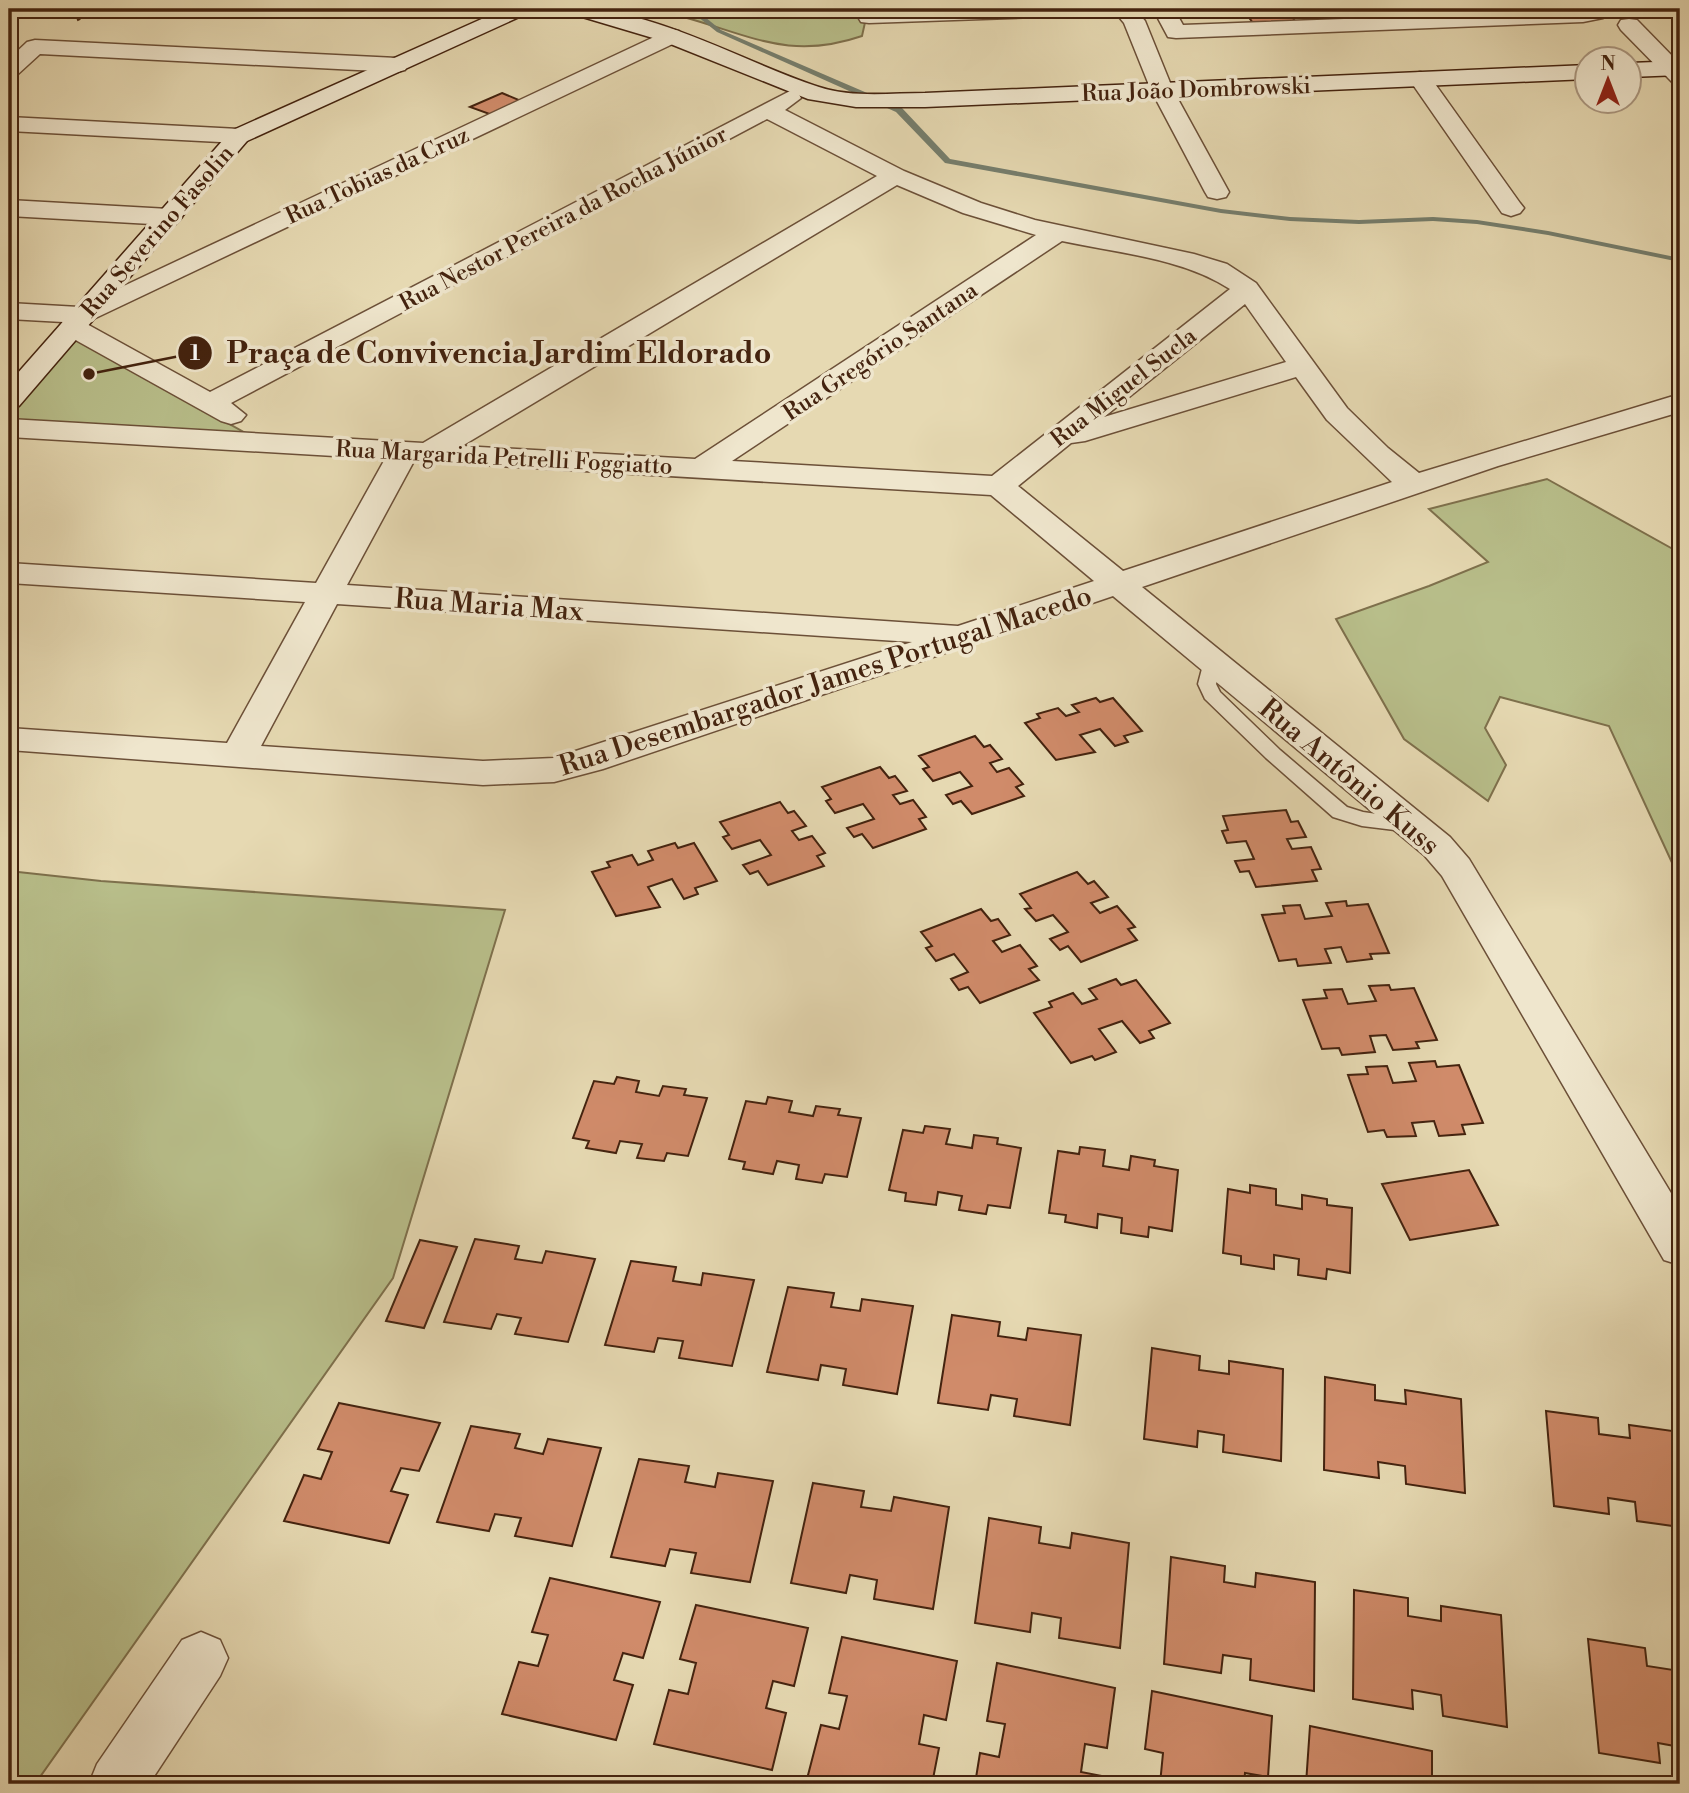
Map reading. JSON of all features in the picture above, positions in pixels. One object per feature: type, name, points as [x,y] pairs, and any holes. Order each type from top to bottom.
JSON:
[{"type":"street","name":"Rua Severino Fasolin","points":[[9,400],[239,136],[521,9]]},
{"type":"street","name":"Rua João Dombrowski","points":[[576,9],[671,36],[804,91],[856,100],[1574,73]]},
{"type":"street","points":[[869,17],[909,12],[1093,9]]},
{"type":"street","points":[[1112,9],[1126,12],[1134,21],[1162,90],[1217,192]]},
{"type":"street","points":[[1164,9],[1176,32],[1321,20],[1583,16],[1595,13],[1598,9]]},
{"type":"street","points":[[1629,25],[1677,71]]},
{"type":"street","name":"Rua Tobias da Cruz","points":[[78,321],[671,36]]},
{"type":"street","points":[[9,70],[35,47],[397,65]]},
{"type":"street","points":[[1644,70],[1677,71]]},
{"type":"street","points":[[1420,79],[1511,208]]},
{"type":"street","name":"Rua Nestor Pereira da Rocha Júnior","points":[[210,404],[804,91]]},
{"type":"street","points":[[767,110],[894,176],[972,208],[1057,233],[1194,262],[1218,270],[1247,289],[1355,434],[1416,486]]},
{"type":"street","points":[[9,124],[239,136]]},
{"type":"street","points":[[238,755],[326,594],[417,452],[894,176]]},
{"type":"street","points":[[9,208],[169,217]]},
{"type":"street","name":"Rua Gregório Santana","points":[[702,468],[1057,233]]},
{"type":"street","name":"Rua Miguel Sucla","points":[[999,486],[1247,289]]},
{"type":"street","points":[[9,311],[78,321],[210,404],[282,444]]},
{"type":"street","points":[[1056,440],[1302,366]]},
{"type":"street","name":"Rua Desembargador James Portugal Macedo","points":[[9,739],[483,773],[554,770],[590,761],[1521,449],[1680,403]]},
{"type":"street","name":"Rua Margarida Petrelli Foggiatto","points":[[9,428],[999,486]]},
{"type":"street","name":"Rua Antônio Kuss","points":[[999,486],[1437,846],[1456,868],[1680,1247]]},
{"type":"street","name":"Rua Maria Max","points":[[9,573],[969,635]]},
{"type":"street","points":[[117,1784],[201,1658]]},
{"type":"green space","points":[[687,9],[868,9],[862,36],[837,43],[794,46],[753,38],[687,18]]},
{"type":"green space","points":[[72,336],[256,439],[9,423],[9,411]]},
{"type":"green space","points":[[1547,479],[1680,553],[1680,880],[1609,726],[1500,697],[1485,728],[1506,765],[1488,801],[1404,739],[1336,619],[1488,562],[1429,509]]},
{"type":"green space","points":[[9,871],[101,881],[505,910],[393,1278],[35,1784],[9,1784]]},
{"type":"building","points":[[1251,9],[1287,10],[1295,21],[1253,23],[1245,12],[1253,11]]},
{"type":"building","points":[[502,93],[526,103],[495,116],[470,107]]},
{"type":"building","points":[[1096,698],[1100,702],[1113,698],[1142,731],[1124,736],[1128,742],[1115,746],[1100,729],[1080,735],[1095,752],[1056,760],[1025,723],[1040,718],[1037,714],[1058,708],[1066,716],[1079,712],[1072,705]]},
{"type":"building","points":[[975,736],[984,747],[990,745],[1002,759],[990,763],[997,772],[1009,768],[1023,784],[1016,787],[1024,796],[972,814],[961,801],[953,804],[946,795],[972,786],[960,772],[933,781],[923,769],[929,767],[919,756]]},
{"type":"building","points":[[880,767],[889,778],[895,776],[907,791],[893,795],[900,804],[913,800],[926,817],[919,819],[926,829],[873,848],[862,834],[854,837],[847,828],[874,819],[863,804],[835,813],[826,801],[831,799],[822,787]]},
{"type":"building","points":[[780,802],[788,813],[794,811],[806,826],[792,831],[799,840],[812,836],[825,853],[817,856],[824,866],[768,885],[758,871],[750,874],[743,865],[771,855],[760,840],[732,849],[723,837],[729,835],[720,822]]},
{"type":"building","points":[[1286,810],[1291,822],[1298,821],[1306,837],[1287,839],[1292,849],[1311,847],[1321,869],[1312,870],[1317,881],[1256,887],[1249,871],[1240,872],[1235,861],[1254,859],[1246,841],[1227,843],[1222,831],[1228,830],[1223,816]]},
{"type":"building","points":[[675,843],[678,848],[694,843],[717,881],[695,888],[698,894],[684,899],[672,879],[648,887],[660,907],[616,916],[592,872],[610,867],[607,862],[632,855],[638,865],[653,860],[648,851]]},
{"type":"building","points":[[1077,872],[1088,884],[1094,881],[1108,897],[1091,903],[1100,913],[1117,906],[1135,927],[1128,929],[1137,940],[1081,962],[1068,946],[1060,950],[1050,939],[1068,932],[1053,915],[1036,921],[1025,909],[1031,908],[1020,894]]},
{"type":"building","points":[[1346,901],[1347,906],[1368,904],[1389,953],[1370,954],[1372,959],[1347,962],[1341,947],[1325,949],[1331,963],[1298,966],[1296,959],[1279,961],[1262,915],[1285,913],[1283,906],[1300,905],[1305,919],[1332,916],[1326,903]]},
{"type":"building","points":[[981,909],[991,921],[998,919],[1010,935],[993,941],[1002,952],[1020,945],[1037,966],[1029,969],[1039,980],[980,1003],[968,987],[959,990],[951,979],[968,972],[954,954],[936,961],[926,948],[932,946],[921,932]]},
{"type":"building","points":[[1116,979],[1121,985],[1136,980],[1170,1023],[1149,1031],[1154,1038],[1140,1043],[1122,1021],[1099,1029],[1116,1052],[1095,1060],[1092,1056],[1071,1063],[1034,1013],[1052,1007],[1049,1002],[1073,993],[1082,1004],[1097,999],[1089,989]]},
{"type":"building","points":[[1389,985],[1391,990],[1414,988],[1437,1040],[1416,1042],[1419,1048],[1393,1050],[1386,1035],[1370,1036],[1375,1052],[1342,1055],[1339,1048],[1322,1049],[1303,1000],[1327,998],[1324,990],[1342,989],[1348,1004],[1376,1001],[1369,986]]},
{"type":"building","points":[[1435,1061],[1437,1067],[1459,1065],[1483,1123],[1462,1125],[1465,1134],[1439,1136],[1434,1121],[1412,1123],[1416,1136],[1387,1137],[1384,1130],[1368,1132],[1348,1075],[1368,1074],[1366,1067],[1387,1066],[1393,1083],[1416,1081],[1409,1063]]},
{"type":"building","points":[[617,1077],[639,1081],[636,1092],[659,1096],[663,1086],[686,1089],[684,1095],[707,1098],[688,1156],[667,1153],[664,1161],[637,1158],[642,1144],[620,1141],[616,1153],[586,1148],[589,1141],[573,1138],[594,1081],[614,1084]]},
{"type":"building","points":[[768,1097],[792,1101],[789,1112],[813,1116],[816,1106],[840,1109],[838,1115],[861,1118],[847,1177],[825,1174],[822,1183],[796,1179],[799,1165],[777,1161],[773,1174],[743,1169],[745,1162],[729,1159],[746,1101],[766,1104]]},
{"type":"building","points":[[925,1126],[950,1129],[946,1144],[972,1148],[974,1135],[998,1138],[997,1144],[1021,1148],[1010,1208],[988,1205],[986,1214],[959,1210],[962,1196],[938,1192],[936,1205],[905,1201],[906,1193],[889,1190],[903,1130],[923,1133]]},
{"type":"building","points":[[1080,1147],[1105,1150],[1103,1166],[1129,1170],[1131,1156],[1155,1160],[1154,1166],[1178,1170],[1172,1231],[1149,1227],[1148,1237],[1121,1233],[1122,1218],[1098,1214],[1097,1228],[1065,1222],[1066,1215],[1049,1213],[1058,1151],[1079,1154]]},
{"type":"building","points":[[1469,1170],[1498,1225],[1410,1240],[1382,1184]]},
{"type":"building","points":[[1250,1185],[1276,1189],[1276,1205],[1302,1209],[1302,1195],[1327,1199],[1327,1205],[1352,1208],[1350,1273],[1327,1269],[1326,1279],[1298,1275],[1299,1259],[1274,1255],[1274,1269],[1241,1264],[1241,1256],[1223,1253],[1228,1189],[1250,1193]]},
{"type":"building","points":[[475,1239],[519,1246],[515,1259],[542,1263],[546,1251],[595,1259],[568,1342],[515,1334],[521,1318],[497,1314],[491,1329],[444,1322]]},
{"type":"building","points":[[420,1240],[457,1247],[424,1328],[386,1321]]},
{"type":"building","points":[[631,1261],[676,1267],[673,1281],[701,1285],[703,1273],[754,1280],[732,1366],[679,1358],[683,1341],[658,1338],[654,1352],[605,1345]]},
{"type":"building","points":[[788,1287],[834,1293],[831,1307],[860,1311],[862,1299],[913,1306],[897,1394],[843,1385],[846,1369],[821,1365],[818,1380],[767,1372]]},
{"type":"building","points":[[952,1315],[1000,1322],[998,1336],[1026,1340],[1028,1328],[1081,1335],[1070,1425],[1014,1416],[1017,1399],[991,1395],[988,1410],[938,1403]]},
{"type":"building","points":[[1152,1348],[1200,1356],[1199,1370],[1229,1374],[1229,1361],[1283,1369],[1281,1461],[1223,1452],[1224,1435],[1198,1431],[1197,1447],[1144,1439]]},
{"type":"building","points":[[1325,1377],[1375,1385],[1375,1400],[1406,1404],[1405,1390],[1461,1399],[1465,1493],[1406,1484],[1405,1466],[1378,1462],[1379,1478],[1324,1470]]},
{"type":"building","points":[[339,1403],[440,1423],[419,1471],[401,1468],[391,1491],[408,1495],[389,1543],[284,1521],[304,1475],[321,1479],[332,1452],[318,1449]]},
{"type":"building","points":[[1546,1411],[1598,1418],[1599,1434],[1630,1438],[1629,1425],[1680,1432],[1680,1527],[1637,1521],[1635,1502],[1608,1498],[1609,1514],[1554,1506]]},
{"type":"building","points":[[471,1426],[520,1434],[515,1448],[543,1454],[548,1439],[601,1448],[572,1546],[515,1536],[521,1518],[495,1514],[489,1531],[437,1522]]},
{"type":"building","points":[[639,1459],[689,1466],[685,1482],[715,1487],[718,1473],[773,1481],[750,1582],[691,1573],[696,1553],[670,1549],[665,1566],[611,1557]]},
{"type":"building","points":[[813,1483],[864,1491],[861,1507],[891,1511],[894,1497],[949,1507],[933,1609],[874,1599],[877,1580],[850,1575],[846,1593],[791,1583]]},
{"type":"building","points":[[989,1518],[1041,1527],[1039,1543],[1070,1548],[1072,1533],[1129,1543],[1120,1648],[1059,1638],[1061,1618],[1032,1613],[1030,1632],[975,1623]]},
{"type":"building","points":[[1171,1557],[1225,1566],[1224,1582],[1255,1587],[1256,1573],[1315,1582],[1314,1691],[1250,1680],[1251,1659],[1223,1655],[1221,1673],[1164,1664]]},
{"type":"building","points":[[550,1578],[660,1602],[643,1658],[623,1653],[614,1680],[633,1685],[616,1740],[502,1714],[519,1662],[538,1666],[548,1635],[532,1632]]},
{"type":"building","points":[[1354,1590],[1408,1598],[1408,1616],[1441,1621],[1441,1606],[1501,1615],[1507,1727],[1443,1716],[1441,1695],[1412,1690],[1413,1709],[1353,1699]]},
{"type":"building","points":[[696,1605],[808,1628],[794,1686],[773,1681],[766,1708],[786,1713],[772,1770],[654,1744],[669,1690],[688,1694],[696,1663],[680,1659]]},
{"type":"building","points":[[842,1637],[957,1661],[946,1720],[924,1715],[919,1744],[939,1748],[932,1784],[830,1784],[807,1779],[821,1725],[839,1729],[847,1696],[829,1693]]},
{"type":"building","points":[[1588,1639],[1645,1648],[1647,1666],[1680,1671],[1680,1747],[1658,1743],[1660,1763],[1599,1753]]},
{"type":"building","points":[[997,1663],[1115,1688],[1107,1748],[1085,1744],[1081,1772],[1102,1776],[1101,1784],[975,1784],[980,1753],[999,1757],[1005,1724],[987,1721]]},
{"type":"building","points":[[1152,1691],[1272,1716],[1268,1777],[1245,1773],[1244,1784],[1160,1784],[1163,1753],[1145,1749]]},
{"type":"building","points":[[1310,1726],[1432,1751],[1432,1784],[1306,1784]]},
{"type":"waterway","points":[[691,9],[719,31],[899,110],[948,161],[1221,211],[1290,219],[1359,222],[1433,219],[1477,222],[1548,233],[1680,260]]},
{"type":"place","name":"Praça de Convivencia Jardim Eldorado","points":[[89,374]]}]
